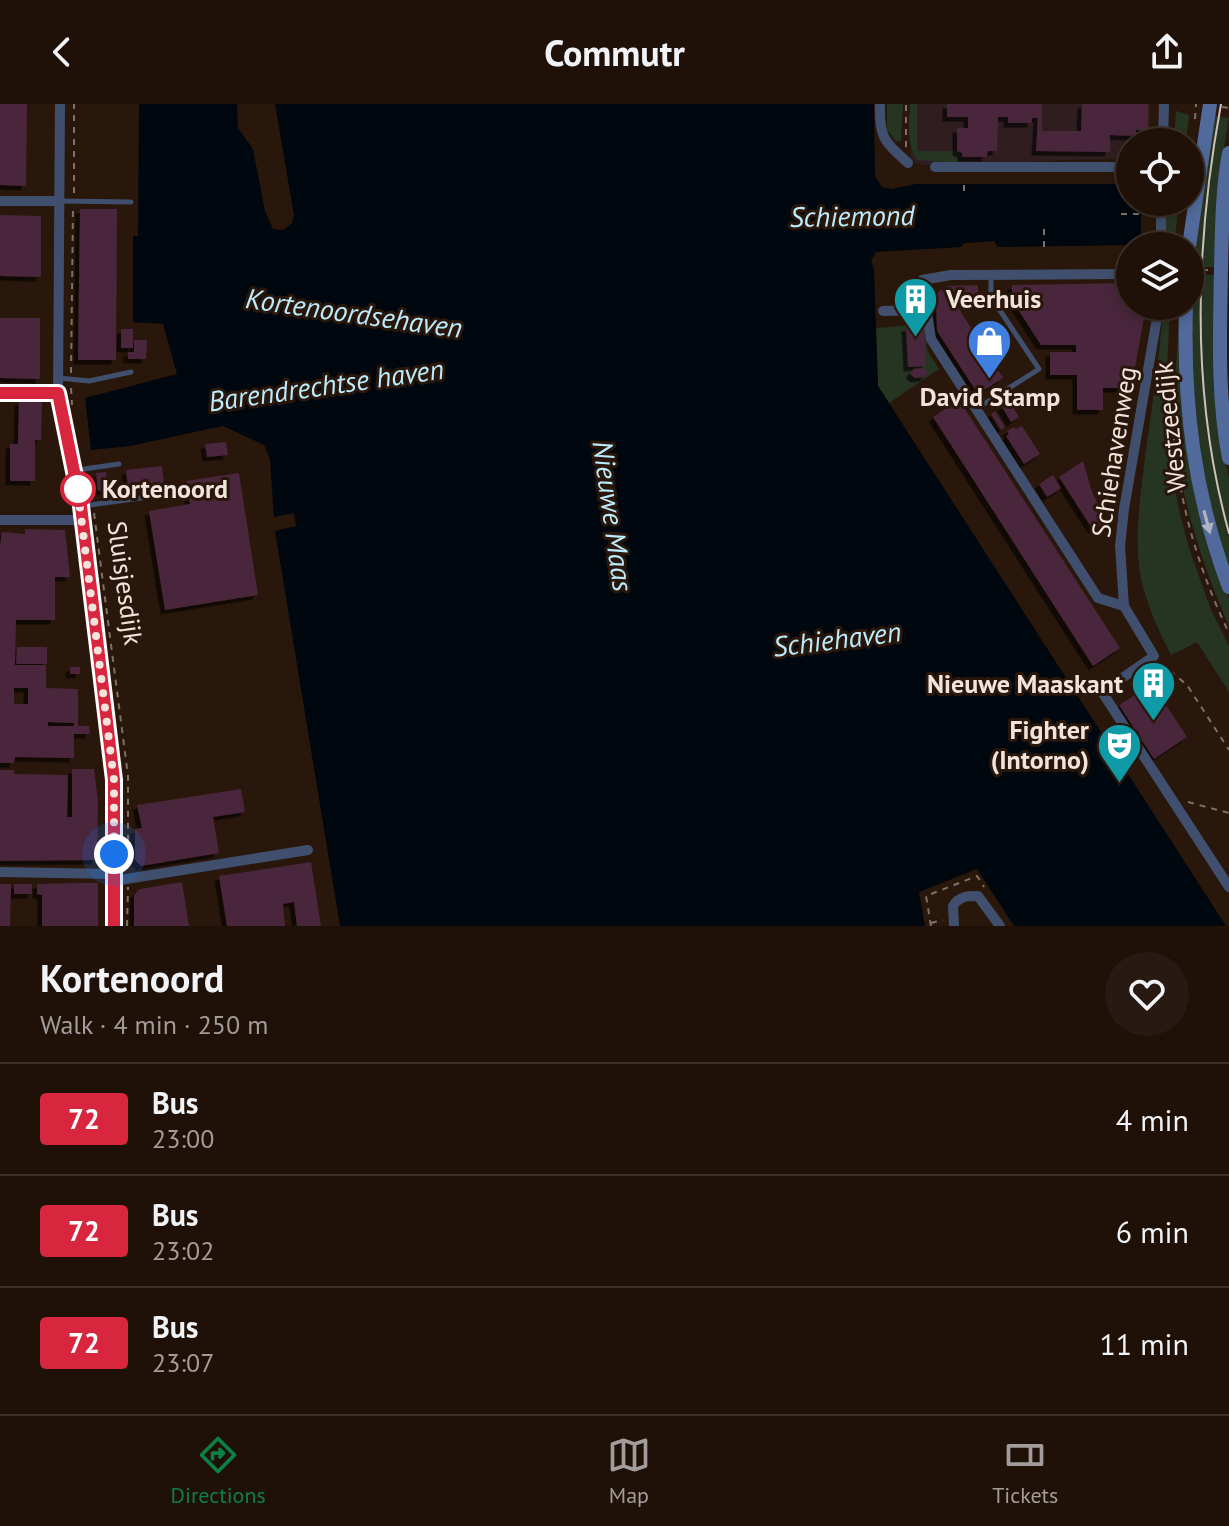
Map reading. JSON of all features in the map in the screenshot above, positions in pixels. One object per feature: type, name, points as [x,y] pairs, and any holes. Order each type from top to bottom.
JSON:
[{"type":"main road","points":[[1191,232],[1210,104]]},
{"type":"main road","name":"Westzeedijk","points":[[1229,153],[1222,220],[1220,311],[1221,384],[1229,458]]},
{"type":"main road","name":"Westzeedijk","points":[[1186,320],[1186,383],[1193,459],[1208,528],[1229,587]]},
{"type":"street","name":"Sluisjesdijk","points":[[60,104],[58,393],[75,474],[87,505],[83,520],[114,780],[114,926]]},
{"type":"street","points":[[880,104],[882,137],[908,163]]},
{"type":"street","points":[[1163,128],[1164,104]]},
{"type":"street","points":[[935,167],[1116,167]]},
{"type":"street","points":[[0,201],[60,201]]},
{"type":"street","points":[[1116,274],[951,275],[922,280],[925,310],[931,339],[1098,598],[1124,606],[1154,656],[1146,671],[1102,692],[1229,887]]},
{"type":"street","points":[[883,311],[925,310]]},
{"type":"street","name":"Schiehavenweg","points":[[1124,606],[1120,546],[1124,509],[1157,320]]},
{"type":"street","points":[[0,393],[58,393]]},
{"type":"street","points":[[0,520],[83,520]]},
{"type":"street","points":[[0,872],[128,879],[308,850]]},
{"type":"street","points":[[953,922],[953,906],[960,898],[978,896],[1000,926]]},
{"type":"lane","points":[[60,201],[131,202]]},
{"type":"lane","points":[[976,409],[1039,369],[991,297],[991,276]]},
{"type":"lane","points":[[58,378],[89,381],[131,372]]},
{"type":"lane","points":[[75,474],[84,469],[119,464]]},
{"type":"lane","points":[[87,505],[171,494]]},
{"type":"path","points":[[72,412],[74,104]]},
{"type":"path","points":[[906,104],[908,163]]},
{"type":"path","points":[[964,184],[964,191]]},
{"type":"path","points":[[1044,229],[1044,247]]},
{"type":"path","name":"Sluisjesdijk","points":[[87,505],[128,776],[127,926]]},
{"type":"path","points":[[1154,656],[1187,685],[1229,750]]},
{"type":"path","points":[[1173,802],[1177,799],[1229,813]]},
{"type":"path","points":[[928,908],[931,925],[953,922]]},
{"type":"shaded area","points":[[910,104],[1150,104],[1150,128],[1116,128],[1116,158],[925,165],[911,158]]},
{"type":"green space","points":[[887,104],[903,104],[901,141],[896,141],[887,130]]},
{"type":"green space","points":[[910,104],[917,104],[917,151],[959,151],[962,157],[958,157],[958,163],[917,160],[910,140]]},
{"type":"green space","points":[[1176,111],[1189,115],[1188,128],[1175,128]]},
{"type":"green space","points":[[1213,115],[1229,118],[1218,182],[1217,267],[1204,267],[1204,232],[1196,232],[1198,216],[1204,216],[1204,177]]},
{"type":"green space","points":[[1165,216],[1177,216],[1176,232],[1165,232]]},
{"type":"green space","points":[[1204,275],[1217,275],[1229,478],[1229,576],[1195,446],[1189,320],[1204,320]]},
{"type":"green space","points":[[1162,320],[1169,320],[1165,414],[1168,454],[1189,548],[1211,610],[1229,646],[1229,692],[1197,642],[1171,655],[1142,583],[1139,568],[1139,505]]},
{"type":"green space","points":[[1180,320],[1183,394],[1219,573],[1229,598],[1229,626],[1198,546],[1183,490],[1174,405]]},
{"type":"green space","points":[[925,324],[927,350],[939,369],[889,403],[878,386],[876,328]]},
{"type":"water","points":[[139,104],[237,104],[238,128],[253,149],[265,211],[273,229],[283,230],[292,223],[294,215],[275,104],[874,104],[875,176],[882,187],[892,189],[916,184],[1116,184],[1116,216],[1141,216],[1141,232],[1116,232],[1116,245],[997,247],[994,241],[964,243],[961,247],[876,252],[871,261],[874,269],[878,386],[1226,926],[1014,926],[977,869],[919,892],[925,926],[340,926],[275,531],[296,526],[294,513],[274,517],[270,459],[264,445],[223,426],[130,446],[91,450],[85,398],[177,374],[163,324],[133,322],[133,236],[138,236]]},
{"type":"building","points":[[0,104],[27,104],[26,186],[0,185]]},
{"type":"building","points":[[947,104],[1042,104],[1042,131],[1081,131],[1082,104],[1148,104],[1148,128],[1116,128],[1116,135],[1110,135],[1110,152],[1036,151],[1038,118],[1032,118],[1032,123],[1008,123],[1008,117],[998,117],[997,151],[988,151],[986,157],[962,157],[962,153],[957,151],[957,128],[968,128],[968,117],[947,117]]},
{"type":"building","points":[[80,209],[117,209],[116,360],[78,360]]},
{"type":"building","points":[[0,215],[41,216],[41,277],[0,276]]},
{"type":"building","points":[[1116,283],[1116,320],[1144,320],[1131,388],[1103,388],[1103,410],[1077,410],[1077,375],[1050,375],[1050,352],[1076,352],[1076,345],[1041,345],[1012,300],[1012,285]]},
{"type":"building","points":[[978,285],[978,293],[958,306],[1003,378],[978,394],[937,331],[936,301],[938,292],[947,286]]},
{"type":"building","points":[[0,318],[40,318],[40,379],[0,378]]},
{"type":"building","name":"Veerhuis","points":[[924,326],[926,366],[908,367],[906,327]]},
{"type":"building","points":[[121,329],[133,329],[133,348],[121,348]]},
{"type":"building","points":[[134,340],[147,340],[146,359],[128,359],[128,352],[134,352]]},
{"type":"building","name":"Veerhuis","points":[[923,368],[928,372],[924,377],[915,378],[910,374],[914,369]]},
{"type":"building","points":[[959,400],[1120,648],[1093,666],[933,417]]},
{"type":"building","points":[[19,401],[42,401],[41,440],[35,440],[35,481],[10,481],[10,444],[18,444]]},
{"type":"building","points":[[1010,402],[1019,417],[1011,422],[1002,407]]},
{"type":"building","points":[[995,411],[1005,427],[1001,430],[991,414]]},
{"type":"building","points":[[1022,426],[1040,454],[1024,464],[1006,436],[1009,434],[1007,431]]},
{"type":"building","points":[[226,442],[228,455],[207,457],[205,444]]},
{"type":"building","points":[[1083,461],[1104,519],[1104,523],[1093,530],[1059,477]]},
{"type":"building","points":[[162,466],[164,484],[128,488],[126,470]]},
{"type":"building","points":[[106,472],[108,490],[98,491],[96,473]]},
{"type":"building","points":[[239,473],[258,595],[165,610],[149,511],[190,504],[186,481]]},
{"type":"building","points":[[1053,475],[1061,488],[1047,497],[1039,484]]},
{"type":"building","points":[[25,529],[65,530],[70,577],[55,577],[55,620],[16,620],[15,665],[46,665],[46,688],[78,689],[78,726],[89,726],[90,734],[74,734],[74,758],[15,757],[14,763],[0,763],[0,546],[2,532],[25,534]],"holes":[[[14,688],[28,688],[28,704],[14,704]],[[48,722],[74,723],[74,726],[48,726]]]},
{"type":"building","points":[[17,647],[47,647],[47,664],[16,664]]},
{"type":"building","points":[[70,667],[80,667],[80,674],[70,674]]},
{"type":"building","name":"Nieuwe Maaskant","points":[[1152,684],[1187,737],[1154,759],[1119,705]]},
{"type":"building","points":[[72,769],[94,769],[98,801],[97,860],[0,861],[0,770],[14,770],[14,774],[68,775],[67,817],[72,817]]},
{"type":"building","points":[[241,789],[245,812],[213,817],[219,853],[141,866],[135,860],[135,829],[142,828],[137,805]]},
{"type":"building","points":[[311,862],[321,926],[297,926],[294,902],[283,904],[285,926],[227,926],[219,876]]},
{"type":"building","points":[[182,882],[189,926],[134,926],[134,895],[140,889]]},
{"type":"building","points":[[98,883],[98,926],[42,926],[42,895],[37,894],[37,884]]},
{"type":"building","points":[[0,884],[11,884],[10,926],[0,926]]},
{"type":"building","points":[[14,884],[32,884],[32,894],[14,894]]},
{"type":"tram line","points":[[1221,104],[1212,157],[1202,265],[1202,373],[1216,480],[1229,533]]},
{"type":"bus line","name":"72","points":[[0,393],[58,393],[81,506],[114,780],[114,926]]},
{"type":"place","name":"Veerhuis","points":[[915,338]]},
{"type":"place","name":"David Stamp","points":[[990,381]]},
{"type":"place","name":"Kortenoord","points":[[78,489]]},
{"type":"place","name":"Nieuwe Maaskant","points":[[1154,723]]},
{"type":"place","name":"Fighter (Intorno)","points":[[1120,784]]},
{"type":"route","points":[[78,489],[77,484],[114,780],[114,854]]},
{"type":"water label","name":"Schiemond","points":[[852,216]]},
{"type":"water label","name":"Kortenoordsehaven","points":[[354,313]]},
{"type":"water label","name":"Barendrechtse haven","points":[[326,385]]},
{"type":"water label","name":"Nieuwe Maas","points":[[613,516]]},
{"type":"water label","name":"Schiehaven","points":[[837,639]]}]
